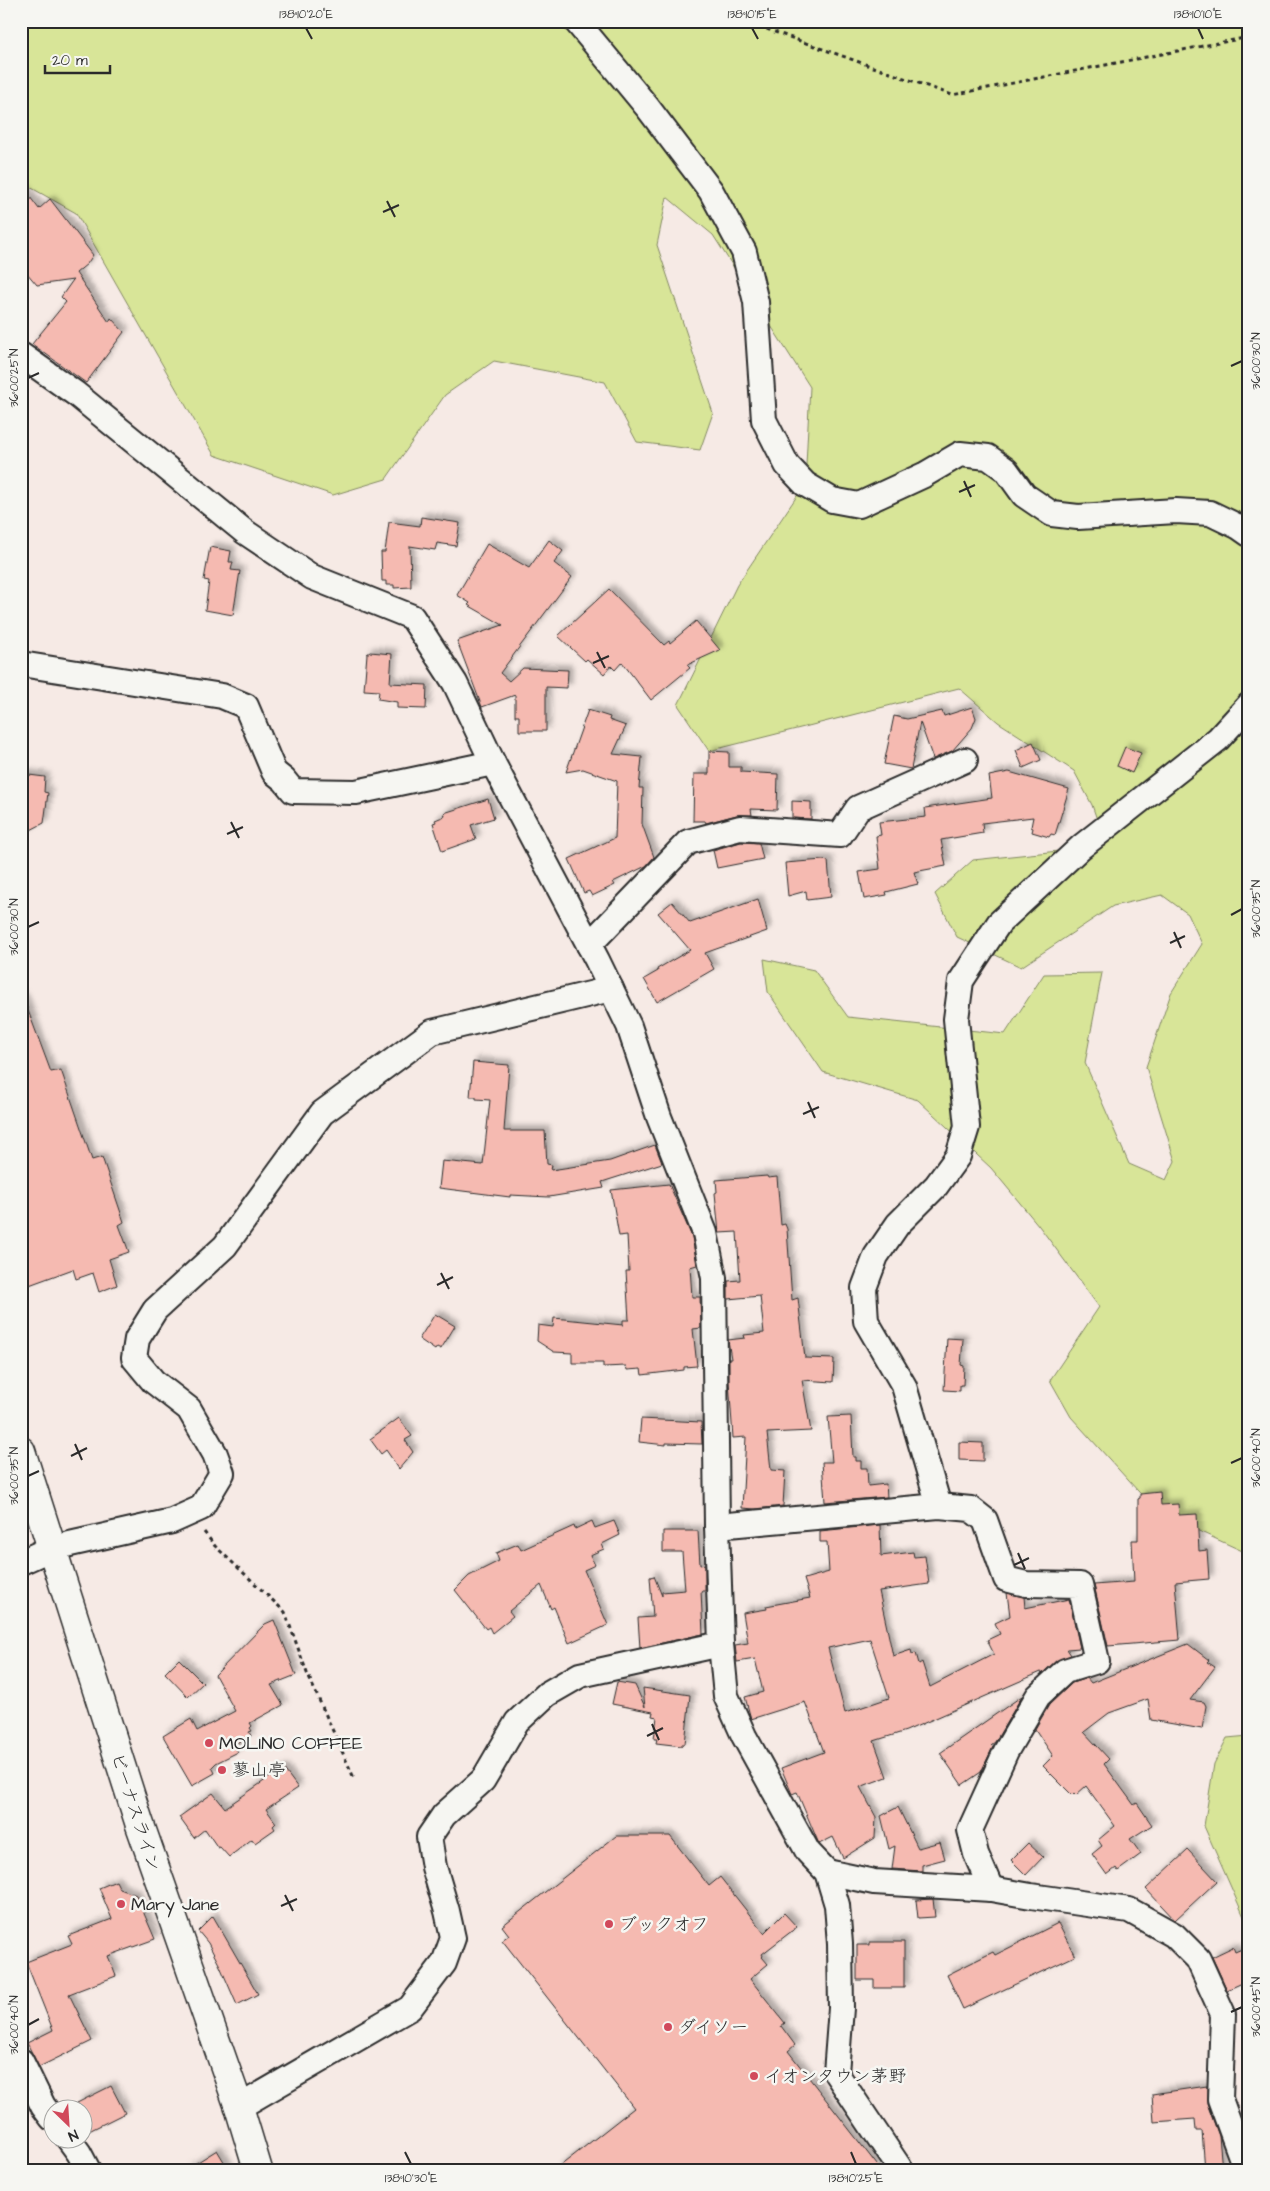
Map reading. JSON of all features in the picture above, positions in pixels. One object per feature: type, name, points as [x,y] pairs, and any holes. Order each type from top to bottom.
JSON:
[{"type":"main road","name":"ビーナスライン","points":[[21,1451],[139,1822],[239,2107],[258,2170]]},
{"type":"street","points":[[576,21],[648,108],[711,191],[744,252],[756,302],[764,420],[787,465],[805,484],[832,500],[860,505],[924,475],[960,454],[988,456],[1006,470],[1024,495],[1052,514],[1078,517],[1176,511],[1210,513],[1239,526],[1249,534]]},
{"type":"street","points":[[21,355],[76,394],[245,532],[312,577],[412,618],[455,683],[493,763],[629,1026],[659,1117],[705,1233],[714,1278],[716,1526],[721,1644],[726,1696],[744,1736],[808,1852],[827,1872],[837,1906],[840,1944],[841,2008],[836,2073],[901,2170]]},
{"type":"street","points":[[21,664],[222,696],[246,706],[274,772],[293,791],[356,792],[493,763]]},
{"type":"street","points":[[939,1506],[904,1386],[866,1321],[864,1288],[876,1256],[898,1224],[936,1186],[958,1156],[967,1127],[956,1019],[961,981],[999,923],[1081,847],[1218,739],[1249,705]]},
{"type":"street","points":[[589,946],[688,842],[740,828],[840,835],[858,808],[965,760]]},
{"type":"street","points":[[21,1562],[52,1548],[172,1521],[201,1508],[222,1473],[215,1454],[189,1409],[153,1381],[134,1358],[137,1339],[155,1310],[225,1246],[322,1113],[432,1032],[611,990]]},
{"type":"street","points":[[716,1526],[939,1506],[971,1509],[986,1520],[1006,1579],[1026,1584],[1080,1585],[1097,1661],[1065,1671],[1038,1696],[1006,1751],[970,1830],[976,1854],[991,1889]]},
{"type":"street","points":[[239,2107],[410,2008],[444,1963],[452,1938],[447,1911],[434,1867],[429,1837],[444,1815],[483,1780],[517,1722],[547,1694],[580,1675],[721,1644]]},
{"type":"street","points":[[827,1872],[874,1882],[991,1889],[1130,1910],[1174,1935],[1198,1959],[1223,2014],[1220,2100],[1244,2164],[1243,2170]]},
{"type":"street","points":[[21,2061],[42,2104]]},
{"type":"street","points":[[75,2148],[88,2170]]},
{"type":"path","points":[[744,21],[952,95],[1249,37]]},
{"type":"path","points":[[190,1513],[215,1546],[285,1612],[307,1673],[354,1778]]},
{"type":"green space","points":[[21,21],[1249,21],[1249,1554],[1157,1512],[1071,1417],[1050,1380],[1099,1307],[1039,1226],[991,1168],[918,1100],[823,1072],[768,992],[764,959],[814,970],[848,1017],[1005,1034],[1044,974],[1102,973],[1085,1063],[1129,1164],[1166,1180],[1175,1161],[1146,1067],[1171,993],[1202,944],[1188,914],[1162,895],[1113,906],[1021,967],[957,937],[935,894],[973,860],[1106,846],[1092,805],[1074,771],[998,722],[959,688],[709,751],[678,705],[737,585],[805,484],[810,387],[713,235],[667,197],[657,245],[713,413],[700,450],[637,442],[605,382],[494,361],[445,395],[386,479],[333,495],[214,455],[76,213],[21,182]]},
{"type":"green space","points":[[1249,1736],[1249,1928],[1204,1826],[1214,1764],[1227,1738]]},
{"type":"building","points":[[21,185],[39,209],[50,199],[93,255],[87,264],[76,273],[109,322],[111,318],[124,332],[86,383],[32,344],[66,302],[61,297],[73,280],[37,285],[21,266]]},
{"type":"building","points":[[421,517],[460,523],[456,546],[437,543],[435,550],[410,546],[411,587],[394,588],[394,585],[386,585],[386,581],[382,581],[381,552],[385,552],[389,522],[420,526]]},
{"type":"building","points":[[549,540],[563,551],[554,563],[572,577],[500,673],[509,681],[523,668],[568,670],[567,688],[546,687],[546,731],[519,731],[519,716],[515,716],[515,695],[482,707],[457,641],[503,625],[468,605],[470,603],[457,595],[487,544],[529,568]]},
{"type":"building","points":[[210,547],[231,551],[229,562],[233,562],[231,570],[240,571],[233,615],[205,610],[209,581],[204,580]]},
{"type":"building","points":[[609,589],[664,645],[669,641],[670,643],[696,621],[720,650],[687,665],[690,668],[651,700],[622,662],[615,670],[611,666],[604,674],[587,659],[585,661],[558,636]]},
{"type":"building","points":[[370,652],[392,654],[390,683],[427,685],[426,709],[397,708],[397,702],[378,699],[379,691],[364,690],[367,654]]},
{"type":"building","points":[[972,707],[976,718],[972,728],[952,751],[933,759],[920,722],[911,769],[884,764],[894,716],[907,719],[942,711],[944,716]]},
{"type":"building","points":[[588,710],[610,717],[609,720],[626,726],[613,754],[642,757],[639,788],[643,788],[642,824],[654,857],[646,866],[613,882],[615,885],[592,896],[589,891],[584,893],[569,859],[615,838],[617,781],[583,769],[566,772]]},
{"type":"building","points":[[1033,742],[1041,760],[1023,768],[1016,750]]},
{"type":"building","points":[[1125,747],[1141,753],[1132,773],[1117,766]]},
{"type":"building","points":[[709,751],[729,752],[729,767],[741,767],[741,772],[778,774],[777,810],[751,809],[752,815],[737,815],[706,823],[705,821],[693,821],[694,774],[709,774]]},
{"type":"building","points":[[1009,772],[1069,789],[1055,835],[1051,834],[1049,837],[1032,832],[1033,817],[982,823],[983,833],[941,840],[946,866],[914,872],[918,884],[886,892],[887,895],[864,899],[859,872],[880,869],[876,836],[881,835],[879,822],[926,817],[925,808],[992,798],[989,776]]},
{"type":"building","points":[[21,774],[45,777],[44,792],[48,793],[44,823],[21,835]]},
{"type":"building","points":[[488,799],[494,818],[471,825],[476,839],[442,851],[433,823],[436,822],[435,820],[445,816],[444,813]]},
{"type":"building","points":[[792,801],[811,802],[811,819],[792,818]]},
{"type":"building","points":[[741,842],[759,843],[763,859],[717,868],[713,850]]},
{"type":"building","points":[[828,861],[831,897],[807,900],[806,891],[788,896],[785,863]]},
{"type":"building","points":[[758,899],[767,931],[705,953],[714,969],[657,1002],[644,979],[658,971],[657,969],[690,950],[658,913],[672,902],[690,923]]},
{"type":"building","points":[[21,997],[23,997],[51,1072],[61,1070],[92,1160],[102,1157],[124,1222],[119,1225],[129,1252],[109,1259],[117,1285],[99,1292],[93,1273],[76,1279],[73,1269],[21,1288]]},
{"type":"building","points":[[473,1062],[509,1065],[504,1131],[545,1131],[547,1164],[552,1165],[551,1170],[610,1161],[655,1145],[662,1163],[602,1182],[604,1188],[549,1197],[510,1195],[510,1197],[439,1188],[442,1161],[483,1165],[490,1100],[470,1097]]},
{"type":"building","points":[[767,1176],[768,1178],[777,1177],[781,1225],[785,1224],[787,1229],[792,1300],[798,1298],[805,1358],[834,1359],[833,1382],[802,1380],[811,1431],[767,1433],[771,1470],[785,1471],[783,1506],[755,1509],[742,1508],[746,1437],[733,1438],[729,1381],[729,1359],[731,1359],[728,1340],[745,1338],[744,1335],[764,1333],[760,1296],[728,1299],[728,1281],[740,1280],[737,1232],[719,1233],[715,1193],[717,1192],[716,1180]]},
{"type":"building","points":[[669,1184],[692,1237],[697,1265],[690,1267],[692,1297],[700,1297],[701,1328],[693,1329],[697,1366],[684,1367],[684,1370],[642,1375],[641,1369],[627,1370],[626,1366],[603,1367],[603,1363],[572,1363],[572,1353],[554,1352],[537,1341],[538,1325],[553,1327],[554,1318],[623,1325],[623,1320],[629,1320],[626,1271],[629,1271],[627,1235],[619,1236],[611,1190]]},
{"type":"building","points":[[435,1314],[455,1326],[441,1349],[437,1347],[435,1350],[419,1339]]},
{"type":"building","points":[[947,1338],[963,1339],[961,1365],[964,1366],[963,1385],[960,1385],[960,1391],[944,1390]]},
{"type":"building","points":[[851,1416],[853,1457],[856,1457],[856,1461],[861,1461],[861,1468],[867,1468],[868,1486],[886,1484],[887,1497],[825,1502],[822,1462],[832,1462],[828,1417]]},
{"type":"building","points":[[399,1418],[412,1436],[405,1440],[413,1452],[399,1469],[386,1450],[381,1454],[370,1439]]},
{"type":"building","points":[[641,1419],[701,1422],[702,1444],[666,1443],[666,1445],[639,1442]]},
{"type":"building","points":[[959,1442],[983,1443],[983,1461],[959,1460]]},
{"type":"building","points":[[1160,1492],[1161,1505],[1178,1504],[1179,1515],[1197,1514],[1199,1551],[1207,1550],[1209,1579],[1175,1582],[1180,1640],[1108,1646],[1094,1585],[1134,1582],[1132,1540],[1138,1540],[1138,1499],[1140,1494]]},
{"type":"building","points":[[592,1521],[595,1528],[614,1521],[620,1535],[602,1544],[604,1549],[590,1555],[595,1565],[584,1570],[608,1625],[569,1643],[554,1607],[551,1609],[541,1585],[509,1611],[513,1616],[492,1633],[489,1627],[486,1629],[455,1590],[469,1576],[499,1561],[496,1553],[518,1544],[521,1550],[574,1526],[575,1529]]},
{"type":"building","points":[[880,1525],[881,1556],[913,1552],[914,1557],[925,1556],[929,1584],[879,1591],[893,1656],[911,1650],[912,1654],[916,1653],[919,1664],[922,1662],[930,1687],[994,1654],[987,1640],[1000,1634],[995,1623],[1010,1616],[1007,1593],[1024,1597],[1025,1608],[1069,1599],[1080,1648],[1067,1649],[1071,1655],[1056,1661],[1042,1674],[1041,1672],[906,1731],[874,1741],[887,1777],[860,1787],[876,1817],[875,1838],[843,1858],[833,1837],[819,1844],[797,1792],[792,1794],[781,1768],[824,1752],[805,1702],[751,1719],[745,1697],[763,1692],[755,1659],[737,1662],[735,1645],[748,1643],[743,1613],[767,1609],[766,1606],[810,1598],[804,1579],[829,1572],[827,1542],[820,1542],[820,1531]],"holes":[[[870,1639],[889,1698],[845,1713],[828,1648]]]},
{"type":"building","points":[[663,1531],[698,1531],[700,1565],[705,1564],[705,1591],[701,1591],[703,1634],[640,1648],[638,1618],[653,1617],[650,1577],[654,1576],[662,1596],[662,1592],[685,1590],[682,1552],[663,1552]]},
{"type":"building","points":[[274,1620],[296,1675],[271,1685],[283,1705],[250,1723],[252,1726],[250,1728],[252,1731],[249,1732],[251,1736],[234,1744],[238,1752],[216,1763],[212,1767],[215,1773],[192,1786],[163,1736],[191,1719],[197,1731],[235,1711],[215,1675],[265,1624]]},
{"type":"building","points":[[1188,1644],[1215,1667],[1190,1700],[1204,1702],[1206,1706],[1202,1729],[1151,1720],[1148,1699],[1109,1713],[1084,1732],[1109,1759],[1104,1764],[1134,1805],[1137,1803],[1152,1825],[1130,1839],[1141,1854],[1118,1871],[1116,1868],[1107,1875],[1092,1854],[1102,1846],[1098,1840],[1115,1826],[1086,1786],[1076,1795],[1074,1793],[1072,1795],[1043,1766],[1053,1756],[1035,1729],[1049,1705],[1072,1683],[1087,1678],[1091,1683]]},
{"type":"building","points":[[179,1659],[203,1683],[188,1697],[165,1673]]},
{"type":"building","points":[[617,1682],[635,1685],[645,1707],[643,1688],[690,1695],[685,1744],[682,1744],[682,1746],[656,1743],[657,1739],[654,1739],[657,1717],[652,1716],[653,1712],[612,1704]]},
{"type":"building","points":[[1022,1696],[995,1742],[991,1745],[993,1747],[981,1772],[962,1785],[940,1753]]},
{"type":"building","points":[[283,1768],[298,1788],[266,1809],[276,1823],[273,1826],[275,1829],[255,1843],[252,1839],[229,1857],[220,1847],[218,1848],[205,1829],[194,1838],[179,1817],[213,1793],[225,1808]]},
{"type":"building","points":[[898,1807],[918,1848],[940,1842],[945,1859],[922,1865],[922,1871],[892,1869],[895,1846],[889,1849],[881,1816]]},
{"type":"building","points":[[616,1836],[670,1836],[709,1886],[720,1877],[764,1933],[784,1913],[797,1927],[762,1954],[762,1957],[768,1964],[750,1979],[785,2023],[781,2026],[795,2045],[788,2051],[881,2170],[555,2170],[634,2108],[502,1940],[509,1935],[502,1926]]},
{"type":"building","points":[[1028,1843],[1043,1857],[1026,1875],[1011,1860]]},
{"type":"building","points":[[1188,1850],[1217,1881],[1175,1920],[1146,1889]]},
{"type":"building","points":[[116,1881],[120,1889],[136,1895],[155,1939],[108,1956],[116,1976],[69,1994],[92,2041],[39,2067],[27,2043],[53,2030],[26,1962],[72,1944],[68,1936],[112,1919],[99,1888]]},
{"type":"building","points":[[933,1899],[935,1917],[918,1918],[916,1900]]},
{"type":"building","points":[[213,1916],[258,1994],[237,2005],[208,1943],[198,1931]]},
{"type":"building","points":[[1058,1923],[1075,1956],[963,2009],[947,1975],[993,1952],[995,1955]]},
{"type":"building","points":[[870,1942],[904,1942],[904,1988],[874,1988],[874,1980],[857,1980],[857,1945],[870,1945]]},
{"type":"building","points":[[1249,1946],[1249,1980],[1227,1990],[1212,1957],[1233,1947],[1235,1952]]},
{"type":"building","points":[[111,2086],[125,2113],[92,2130],[92,2098],[87,2098]]},
{"type":"building","points":[[1207,2086],[1207,2103],[1219,2136],[1222,2170],[1205,2170],[1202,2131],[1196,2131],[1195,2119],[1154,2122],[1152,2094]]},
{"type":"building","points":[[217,2150],[229,2170],[185,2170]]},
{"type":"place","name":"MOLINO COFFEE","points":[[209,1743]]},
{"type":"place","name":"蓼山亭","points":[[222,1770]]},
{"type":"place","name":"Mary Jane","points":[[121,1904]]},
{"type":"place","name":"ブックオフ","points":[[609,1924]]},
{"type":"place","name":"ダイソー","points":[[668,2027]]},
{"type":"place","name":"イオンタウン茅野","points":[[754,2076]]}]
